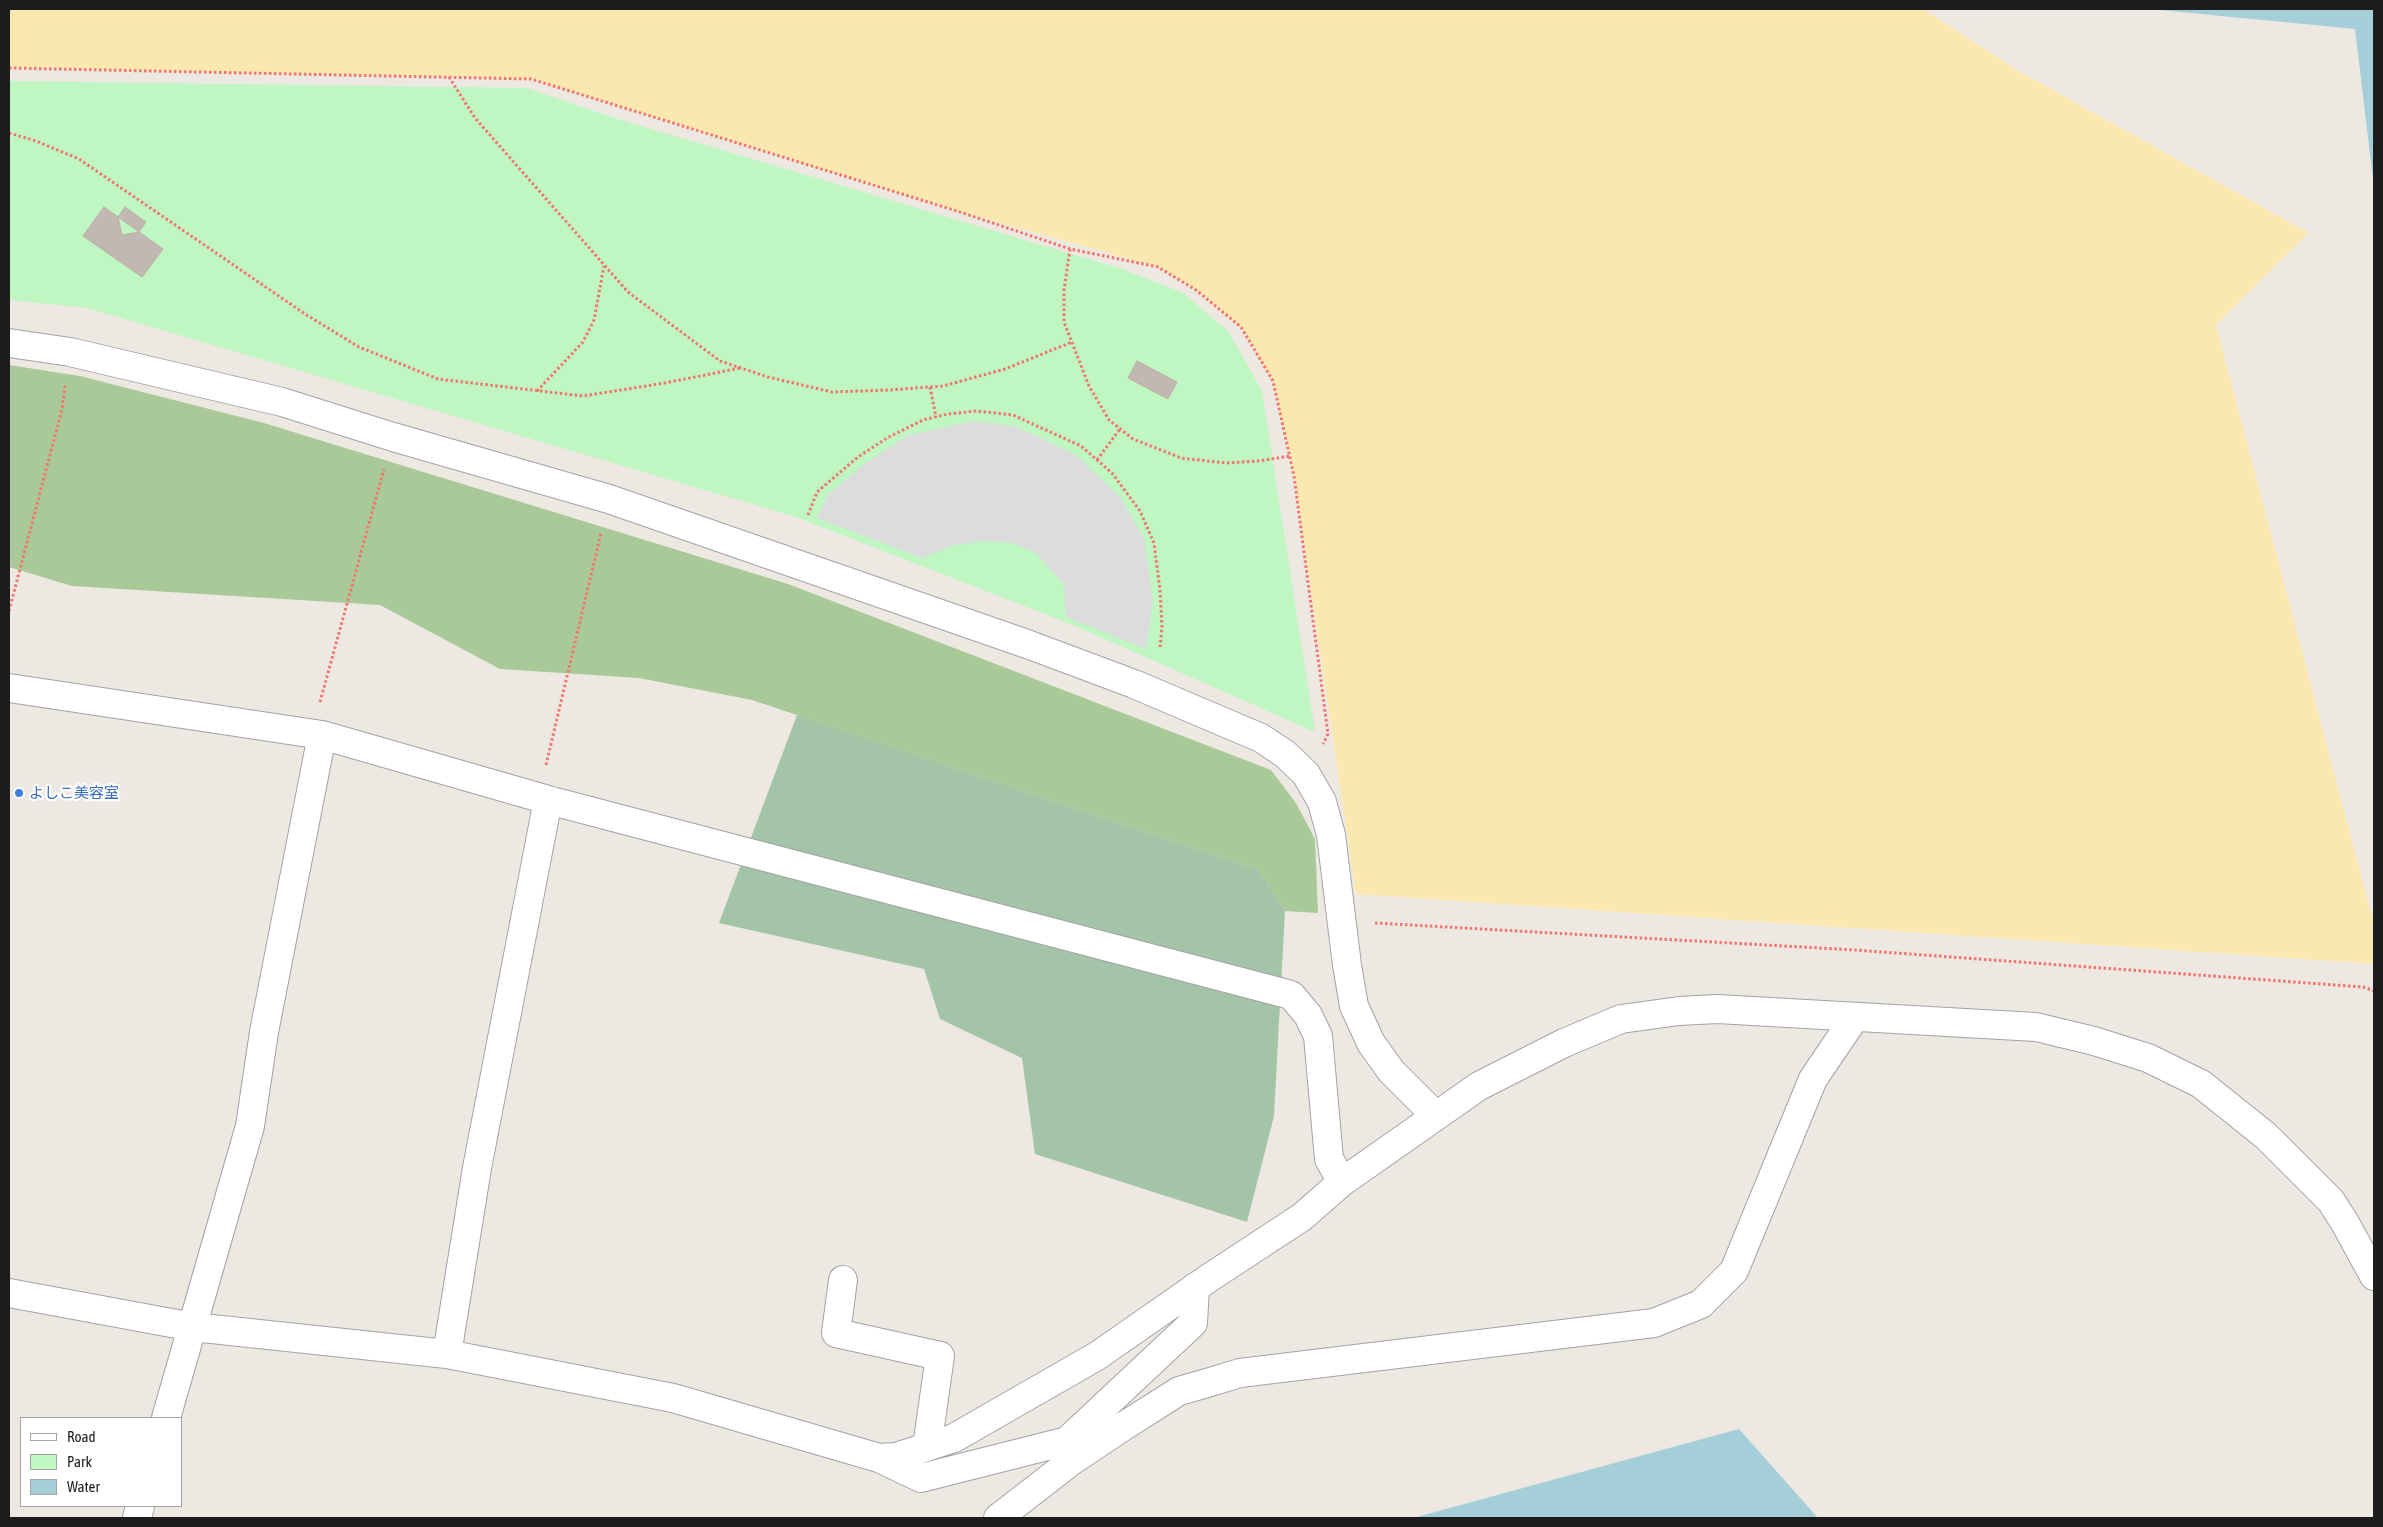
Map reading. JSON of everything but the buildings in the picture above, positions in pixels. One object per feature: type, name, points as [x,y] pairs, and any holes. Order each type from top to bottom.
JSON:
[{"type":"street","points":[[9,343],[70,352],[282,402],[393,437],[609,499],[1027,644],[1134,684],[1261,738],[1285,754],[1306,774],[1322,802],[1331,835],[1341,921],[1354,1006],[1371,1043],[1397,1078],[1436,1116]]},
{"type":"street","points":[[9,688],[316,734],[543,799],[1291,995],[1308,1015],[1318,1036],[1329,1159],[1342,1182]]},
{"type":"street","points":[[166,1417],[250,1126],[264,1032],[316,734]]},
{"type":"street","points":[[447,1354],[477,1168],[543,799]]},
{"type":"street","points":[[879,1458],[896,1457],[954,1438],[1097,1356],[1196,1287],[1302,1217],[1342,1182],[1478,1086],[1564,1043],[1621,1019],[1679,1011],[1717,1009],[2036,1027],[2094,1041],[2148,1058],[2201,1084],[2266,1136],[2331,1201],[2346,1223],[2374,1276]]},
{"type":"street","points":[[9,1293],[193,1327],[447,1354],[673,1398],[879,1458],[921,1478],[1070,1451],[1179,1391],[1240,1373],[1654,1323],[1701,1304],[1734,1271],[1813,1079],[1855,1017]]},
{"type":"street","points":[[843,1280],[836,1333],[940,1356],[927,1447]]},
{"type":"street","points":[[998,1518],[1070,1451],[1193,1323],[1196,1287]]},
{"type":"path","points":[[9,68],[531,79],[957,211],[1070,249],[1158,267],[1196,290],[1241,327],[1273,381],[1294,476],[1328,734],[1306,774]]},
{"type":"path","points":[[450,77],[475,118],[628,292],[720,361],[832,392],[943,386],[1005,368],[1072,342]]},
{"type":"path","points":[[9,133],[36,141],[79,159],[304,314],[358,347],[438,379],[583,396],[665,383],[740,368]]},
{"type":"path","points":[[1070,249],[1064,290],[1064,322],[1089,386],[1109,420],[1133,439],[1181,458],[1226,463],[1290,456]]},
{"type":"path","points":[[536,391],[583,342],[594,320],[604,266]]},
{"type":"path","points":[[9,611],[62,409],[70,352]]},
{"type":"path","points":[[930,386],[936,417]]},
{"type":"path","points":[[808,516],[817,492],[858,458],[887,438],[924,420],[936,417],[977,411],[1013,415],[1081,446],[1112,473],[1140,511],[1154,542],[1160,590],[1162,627],[1160,647]]},
{"type":"path","points":[[1097,460],[1120,429]]},
{"type":"path","points":[[316,734],[393,437]]},
{"type":"path","points":[[543,799],[609,499]]},
{"type":"path","points":[[1341,921],[1855,950],[2363,986],[2374,991]]},
{"type":"green space","points":[[9,81],[526,88],[621,120],[1122,269],[1183,293],[1229,332],[1262,391],[1315,732],[1073,625],[796,517],[87,308],[9,300]]},
{"type":"green space","points":[[9,365],[80,376],[264,423],[788,584],[1271,770],[1296,803],[1315,839],[1318,913],[1285,911],[1258,869],[752,700],[639,678],[500,669],[380,605],[72,586],[9,567]]},
{"type":"green space","points":[[797,715],[1258,869],[1285,911],[1274,1116],[1247,1222],[1035,1154],[1022,1058],[940,1019],[924,969],[719,923]]},
{"type":"sand","points":[[9,9],[1923,9],[2017,70],[2309,233],[2216,325],[2374,924],[2374,964],[1356,894],[1294,476],[1273,381],[1241,327],[1196,290],[1158,267],[957,211],[531,79],[9,68]]},
{"type":"shaded area","points":[[974,421],[1015,426],[1076,455],[1120,497],[1144,538],[1153,601],[1146,649],[1066,617],[1064,585],[1037,554],[1014,543],[984,541],[954,545],[922,558],[817,518],[828,495],[864,464],[909,435]]},
{"type":"water","points":[[2150,9],[2374,9],[2374,187],[2355,29]]},
{"type":"water","points":[[1739,1429],[1818,1518],[1413,1518]]},
{"type":"place","name":"よしこ美容室","points":[[19,793]]}]
